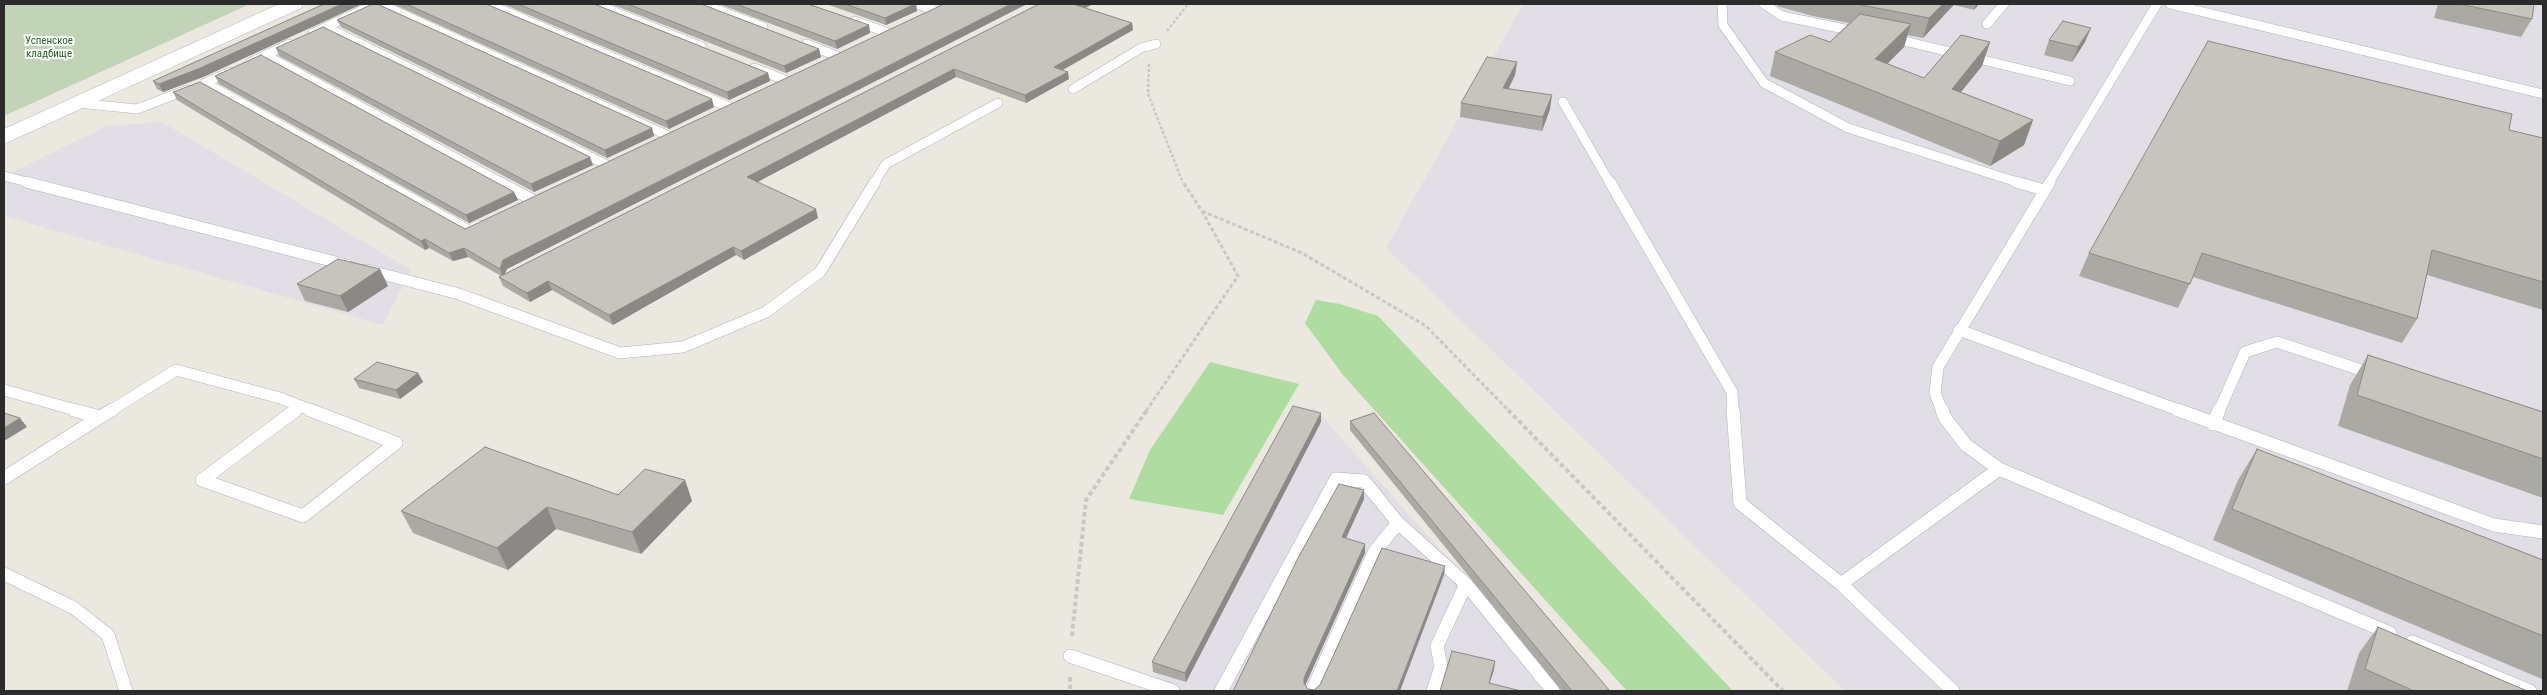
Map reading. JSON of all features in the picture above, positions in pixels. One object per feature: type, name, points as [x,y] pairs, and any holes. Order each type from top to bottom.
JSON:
[{"type":"main road","points":[[4,137],[294,4]]},
{"type":"lane","points":[[77,103],[137,110],[205,83],[376,4]]},
{"type":"lane","points":[[380,4],[669,136]]},
{"type":"lane","points":[[488,4],[729,107]]},
{"type":"lane","points":[[595,4],[713,51]]},
{"type":"lane","points":[[702,4],[774,32]]},
{"type":"lane","points":[[917,4],[937,8],[918,17]]},
{"type":"lane","points":[[1722,4],[1723,25],[1764,83],[1848,128],[1965,167],[2044,190]]},
{"type":"lane","points":[[1764,4],[1782,16],[1865,33]]},
{"type":"lane","points":[[1987,24],[2004,4]]},
{"type":"lane","points":[[2157,4],[1938,367],[1936,393],[1945,418],[1966,445],[1999,469],[2530,691]]},
{"type":"lane","points":[[2170,4],[2543,94]]},
{"type":"lane","points":[[842,16],[890,30],[870,40]]},
{"type":"lane","points":[[326,27],[607,165]]},
{"type":"lane","points":[[1883,36],[2070,81]]},
{"type":"lane","points":[[801,42],[841,54],[820,64]]},
{"type":"lane","points":[[1072,89],[1141,48],[1156,44]]},
{"type":"lane","points":[[266,55],[533,200]]},
{"type":"lane","points":[[749,66],[790,78],[769,88]]},
{"type":"lane","points":[[205,83],[468,231],[485,223]]},
{"type":"lane","points":[[1563,102],[1732,392],[1740,503],[1840,584],[1953,691]]},
{"type":"lane","points":[[4,176],[459,294],[620,353],[683,347],[766,312],[820,272],[886,164],[998,103]]},
{"type":"lane","points":[[1959,330],[2494,525],[2543,532]]},
{"type":"lane","points":[[2213,424],[2245,352],[2276,342],[2387,378]]},
{"type":"lane","points":[[4,478],[176,370],[280,398],[302,406],[396,443],[303,516],[202,480],[302,406]]},
{"type":"lane","points":[[4,390],[100,417]]},
{"type":"lane","points":[[1840,584],[1999,469]]},
{"type":"lane","points":[[1221,691],[1336,479],[1364,481],[1398,523],[1466,584],[1553,691]]},
{"type":"lane","points":[[1312,691],[1375,551],[1398,523]]},
{"type":"lane","points":[[4,574],[74,608],[108,635],[126,691]]},
{"type":"lane","points":[[1434,691],[1441,667],[1437,646],[1466,584]]},
{"type":"lane","points":[[1070,656],[1174,691]]},
{"type":"path","points":[[1070,656],[1086,500],[1238,276],[1202,211],[1182,181],[1148,94],[1150,58],[1156,44],[1188,4]]},
{"type":"path","points":[[1202,211],[1302,253],[1426,326],[1783,691]]},
{"type":"shaded area","points":[[1523,4],[2543,4],[2543,691],[1845,691],[1386,248]]},
{"type":"shaded area","points":[[162,122],[411,270],[383,325],[4,216],[4,176],[107,126]]},
{"type":"shaded area","points":[[1313,406],[1565,691],[1146,691]]},
{"type":"green space","name":"Успенское кладбище","points":[[4,4],[250,4],[4,116]]},
{"type":"green space","points":[[1316,300],[1340,304],[1378,316],[1733,691],[1627,691],[1343,375],[1305,323]]},
{"type":"green space","points":[[1210,362],[1299,384],[1223,515],[1129,499],[1150,450]]},
{"type":"building","points":[[324,4],[342,4],[198,69],[159,84],[153,81]]},
{"type":"building","points":[[377,4],[652,128],[605,150],[337,20]]},
{"type":"building","points":[[406,4],[486,4],[712,99],[666,121]]},
{"type":"building","points":[[518,4],[594,4],[768,73],[727,92]]},
{"type":"building","points":[[628,4],[701,4],[819,49],[784,66]]},
{"type":"building","points":[[736,4],[808,4],[869,25],[835,41]]},
{"type":"building","points":[[845,4],[915,4],[885,18]]},
{"type":"building","points":[[944,4],[1011,4],[503,260],[500,269],[464,248],[449,253],[425,239],[421,241],[173,92],[200,82],[465,229]]},
{"type":"building","points":[[1039,4],[1078,4],[1076,5],[1132,23],[1054,67],[1068,72],[1025,95],[954,69],[747,177],[816,209],[741,251],[733,247],[609,315],[548,281],[527,293],[499,277]]},
{"type":"building","points":[[1856,4],[1943,4],[1929,18]]},
{"type":"building","points":[[2459,4],[2534,4],[2532,19]]},
{"type":"building","points":[[1860,14],[1911,24],[1875,59],[1924,78],[1961,35],[1990,42],[1952,89],[2033,120],[2000,141],[1775,52],[1810,35],[1830,42]]},
{"type":"building","points":[[2063,21],[2091,28],[2078,47],[2049,40]]},
{"type":"building","points":[[323,27],[590,157],[531,184],[276,48]]},
{"type":"building","points":[[2208,41],[2512,114],[2509,130],[2543,138],[2543,282],[2432,250],[2417,319],[2202,253],[2190,284],[2089,253]]},
{"type":"building","points":[[261,55],[514,192],[466,215],[215,76]]},
{"type":"building","points":[[1487,57],[1517,62],[1503,88],[1552,95],[1543,117],[1461,103]]},
{"type":"building","points":[[338,259],[380,269],[340,296],[297,284]]},
{"type":"building","points":[[2368,355],[2543,412],[2543,459],[2357,395]]},
{"type":"building","points":[[377,362],[418,373],[396,390],[354,379]]},
{"type":"building","points":[[1293,406],[1321,413],[1185,673],[1152,662]]},
{"type":"building","points":[[4,413],[20,418],[4,428]]},
{"type":"building","points":[[1374,413],[1610,691],[1572,691],[1350,421]]},
{"type":"building","points":[[485,447],[618,495],[645,469],[685,480],[632,532],[547,507],[497,548],[401,511]]},
{"type":"building","points":[[2257,449],[2543,560],[2543,636],[2232,509]]},
{"type":"building","points":[[1339,484],[1364,490],[1342,537],[1365,544],[1304,678],[1304,683],[1308,689],[1314,690],[1320,685],[1382,548],[1445,566],[1397,691],[1233,691],[1299,556]]},
{"type":"building","points":[[2378,627],[2527,691],[2414,691],[2365,669]]},
{"type":"building","points":[[1452,651],[1495,661],[1489,683],[1521,691],[1440,691]]}]
